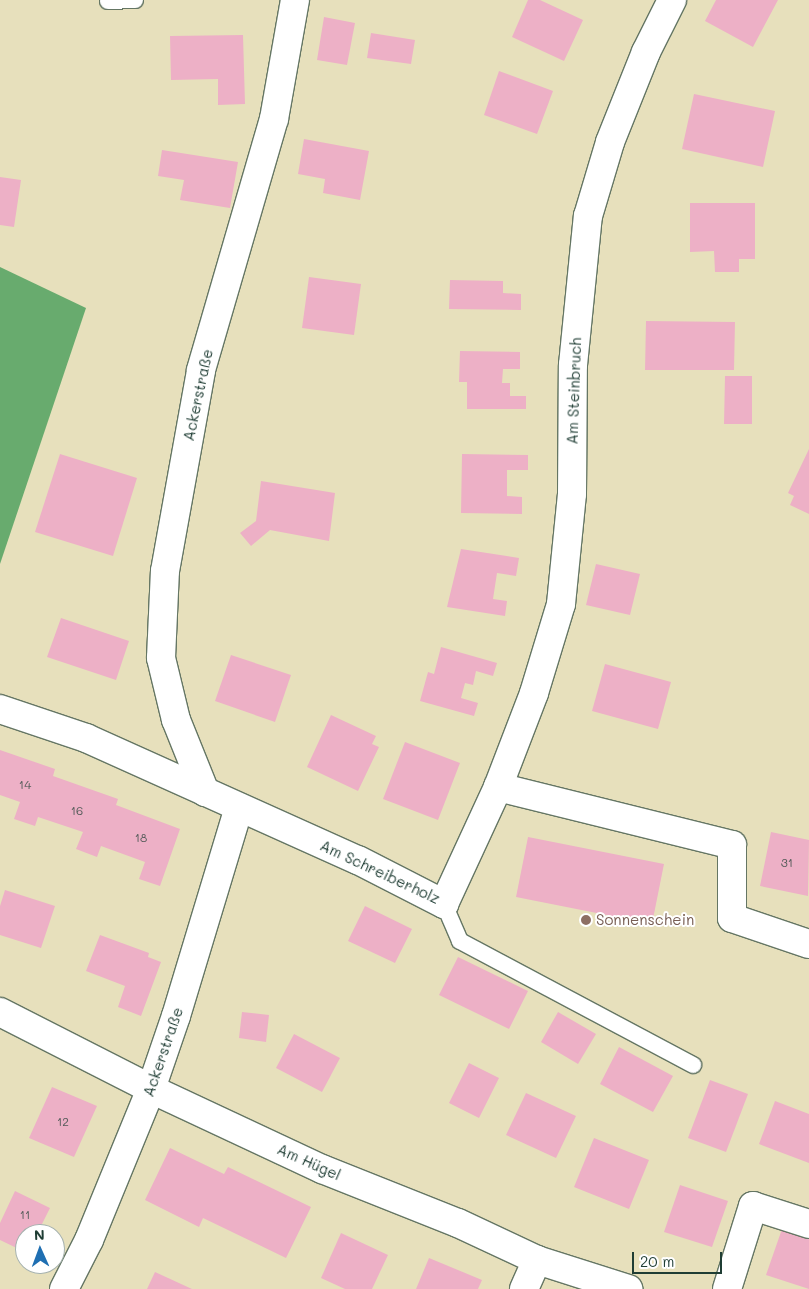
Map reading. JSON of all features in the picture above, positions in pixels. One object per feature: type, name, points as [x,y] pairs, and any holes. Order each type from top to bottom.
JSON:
[{"type":"street","name":"Ackerstraße","points":[[205,792],[176,720],[161,658],[165,571],[201,370],[274,119],[295,0]]},
{"type":"street","name":"Am Steinbruch","points":[[498,787],[534,693],[561,604],[572,494],[573,365],[588,216],[610,142],[646,52],[672,0]]},
{"type":"street","name":"Am Schreiberholz","points":[[0,709],[86,738],[358,860],[444,904],[498,787]]},
{"type":"street","points":[[498,787],[732,845],[732,918],[809,944]]},
{"type":"street","name":"Ackerstraße","points":[[64,1289],[90,1240],[151,1089],[176,1016],[239,808]]},
{"type":"street","name":"Am Hügel","points":[[0,1012],[151,1089],[322,1169],[458,1223],[537,1260],[628,1289]]},
{"type":"street","points":[[727,1289],[753,1206],[809,1224]]},
{"type":"street","points":[[524,1289],[537,1260]]},
{"type":"lane","points":[[108,1],[135,0]]},
{"type":"lane","points":[[444,904],[460,941],[694,1065]]},
{"type":"green space","points":[[0,267],[86,308],[0,564]]},
{"type":"building","points":[[528,0],[540,0],[583,20],[564,61],[512,37]]},
{"type":"building","points":[[716,0],[778,0],[753,47],[705,21]]},
{"type":"building","points":[[324,17],[355,23],[347,65],[317,60]]},
{"type":"building","points":[[371,33],[415,40],[411,64],[367,58]]},
{"type":"building","points":[[243,35],[245,104],[218,105],[218,79],[171,80],[170,36]]},
{"type":"building","points":[[499,71],[553,91],[537,134],[484,115]]},
{"type":"building","points":[[694,94],[775,111],[763,167],[682,149]]},
{"type":"building","points":[[304,139],[369,151],[360,200],[323,193],[325,179],[298,174]]},
{"type":"building","points":[[162,150],[238,162],[230,208],[180,200],[184,180],[158,176]]},
{"type":"building","points":[[0,177],[21,180],[14,227],[0,225]]},
{"type":"building","points":[[690,203],[755,203],[755,259],[739,259],[739,272],[715,272],[714,251],[690,252]]},
{"type":"building","points":[[309,277],[361,284],[354,335],[302,328]]},
{"type":"building","points":[[450,280],[503,281],[503,293],[521,294],[521,310],[449,309]]},
{"type":"building","points":[[646,321],[735,322],[734,370],[645,370]]},
{"type":"building","points":[[460,351],[520,352],[520,369],[503,369],[502,383],[510,383],[510,396],[526,396],[526,409],[467,409],[467,382],[459,382]]},
{"type":"building","points":[[725,376],[752,376],[752,424],[724,424]]},
{"type":"building","points":[[809,449],[809,514],[790,505],[794,496],[788,493]]},
{"type":"building","points":[[60,454],[137,478],[113,556],[35,532]]},
{"type":"building","points":[[462,454],[528,455],[528,470],[507,470],[507,496],[522,497],[522,514],[461,513]]},
{"type":"building","points":[[261,481],[335,493],[329,541],[270,530],[251,546],[240,533],[256,521]]},
{"type":"building","points":[[461,549],[519,558],[516,576],[497,573],[493,599],[507,601],[505,616],[447,607]]},
{"type":"building","points":[[596,564],[640,574],[630,615],[586,605]]},
{"type":"building","points":[[61,618],[129,641],[116,680],[47,657]]},
{"type":"building","points":[[441,647],[497,663],[493,676],[476,671],[473,685],[465,683],[461,698],[478,703],[474,716],[420,701],[428,672],[434,674]]},
{"type":"building","points":[[231,655],[291,675],[275,722],[215,701]]},
{"type":"building","points":[[605,664],[671,682],[658,729],[592,711]]},
{"type":"building","points":[[331,715],[376,736],[372,744],[379,747],[358,791],[307,767]]},
{"type":"building","points":[[405,742],[460,763],[438,820],[383,799]]},
{"type":"building","points":[[0,750],[55,769],[53,776],[118,799],[116,805],[180,829],[160,886],[139,879],[145,862],[101,846],[97,857],[76,849],[83,832],[38,817],[35,826],[14,819],[20,802],[0,795]]},
{"type":"building","points":[[771,832],[809,840],[808,896],[760,886]]},
{"type":"building","points":[[528,837],[664,864],[652,924],[516,897]]},
{"type":"building","points":[[5,890],[55,906],[41,948],[0,935],[0,906]]},
{"type":"building","points":[[365,906],[412,929],[395,963],[348,941]]},
{"type":"building","points":[[100,935],[149,953],[148,957],[161,962],[141,1016],[118,1007],[125,986],[86,971]]},
{"type":"building","points":[[458,957],[528,991],[509,1029],[439,995]]},
{"type":"building","points":[[242,1012],[269,1015],[266,1042],[239,1038]]},
{"type":"building","points":[[558,1012],[596,1034],[578,1064],[541,1042]]},
{"type":"building","points":[[294,1034],[340,1058],[322,1092],[276,1068]]},
{"type":"building","points":[[619,1047],[673,1076],[653,1112],[600,1084]]},
{"type":"building","points":[[469,1063],[499,1078],[479,1118],[449,1103]]},
{"type":"building","points":[[710,1080],[748,1094],[726,1152],[688,1138]]},
{"type":"building","points":[[52,1087],[97,1106],[74,1157],[29,1138]]},
{"type":"building","points":[[526,1093],[576,1116],[556,1158],[506,1135]]},
{"type":"building","points":[[775,1101],[809,1114],[809,1163],[759,1144]]},
{"type":"building","points":[[594,1138],[649,1160],[629,1209],[574,1187]]},
{"type":"building","points":[[170,1148],[224,1174],[228,1167],[311,1207],[286,1258],[203,1218],[199,1227],[145,1200]]},
{"type":"building","points":[[680,1185],[728,1201],[712,1247],[664,1232]]},
{"type":"building","points":[[15,1191],[50,1208],[42,1224],[15,1224],[15,1247],[0,1240],[0,1223]]},
{"type":"building","points":[[782,1229],[809,1238],[809,1289],[766,1275]]},
{"type":"building","points":[[341,1233],[388,1255],[372,1289],[345,1289],[321,1278]]},
{"type":"building","points":[[429,1258],[482,1280],[478,1289],[416,1289]]},
{"type":"building","points":[[155,1272],[192,1289],[147,1289]]},
{"type":"place","name":"Sonnenschein","points":[[586,920]]}]
